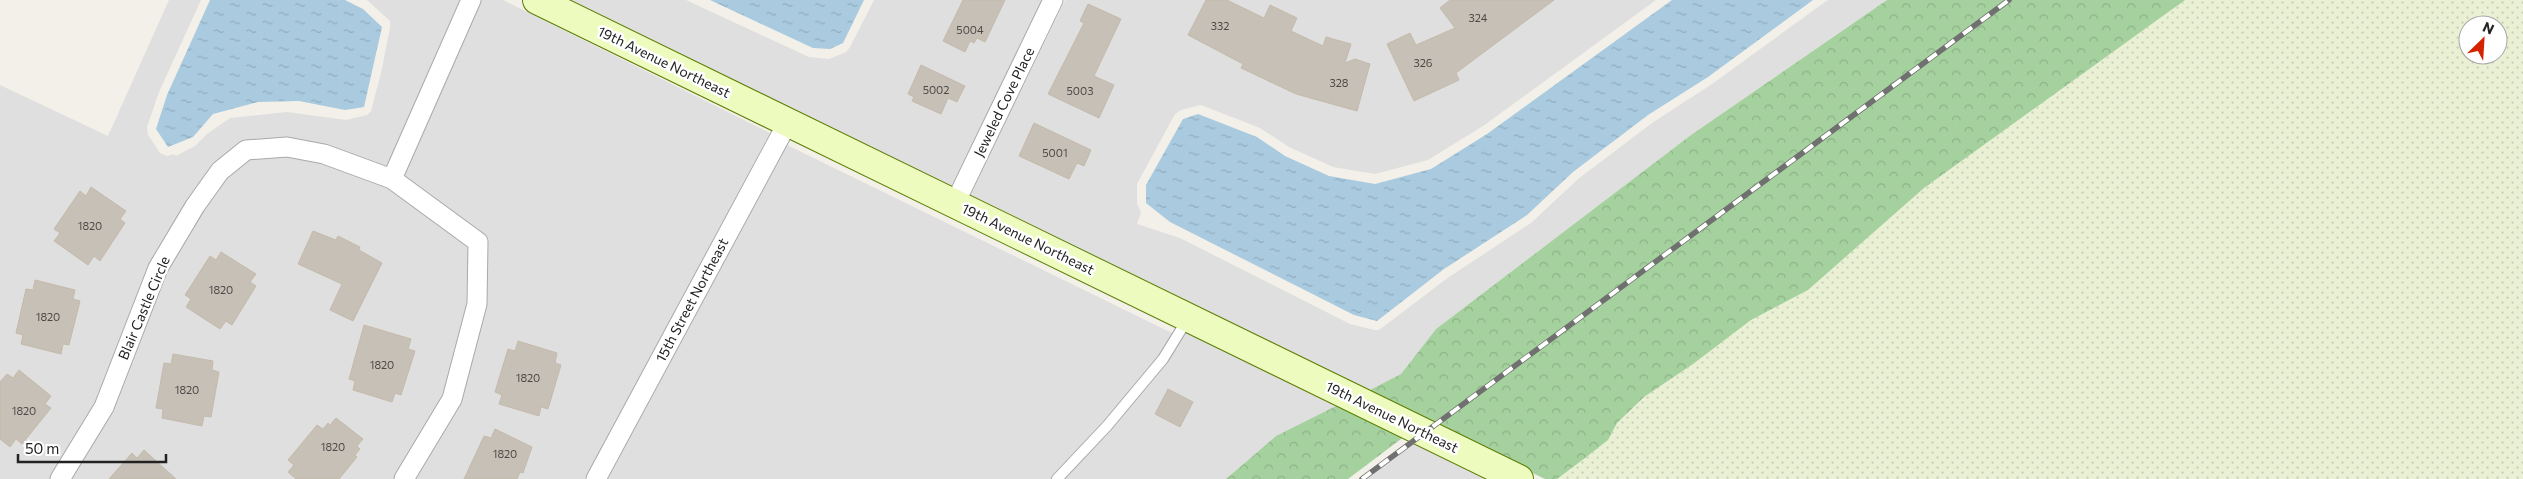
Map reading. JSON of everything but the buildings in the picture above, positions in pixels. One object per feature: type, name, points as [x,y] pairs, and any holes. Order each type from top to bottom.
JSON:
[{"type":"street","points":[[392,179],[471,0]]},
{"type":"street","name":"19th Avenue Northeast","points":[[537,0],[1519,479]]},
{"type":"street","name":"Jeweled Cove Place","points":[[955,203],[1053,0]]},
{"type":"street","name":"15th Street Northeast","points":[[596,479],[788,122]]},
{"type":"street","name":"Blair Castle Circle","points":[[60,479],[104,406],[158,268],[195,206],[220,171],[246,150],[286,147],[324,154],[392,179],[478,242],[476,304],[452,399],[404,479]]},
{"type":"lane","points":[[1057,479],[1107,426],[1163,359],[1188,318]]},
{"type":"shaded area","points":[[169,0],[201,0],[159,92],[147,127],[148,135],[160,153],[167,156],[174,154],[176,156],[195,146],[207,134],[230,118],[287,112],[346,120],[367,115],[371,111],[381,73],[390,21],[367,0],[503,0],[770,133],[585,479],[0,479],[0,85],[108,136]]},
{"type":"shaded area","points":[[563,0],[686,0],[809,57],[829,59],[846,52],[850,47],[874,0],[1042,0],[951,189]]},
{"type":"shaded area","points":[[1065,0],[1656,0],[1483,126],[1428,160],[1375,174],[1333,167],[1289,147],[1260,128],[1201,105],[1181,110],[1175,114],[1137,184],[1137,204],[1141,212],[1137,224],[1180,238],[1350,324],[1379,330],[1449,277],[1531,223],[1578,179],[1652,123],[1712,84],[1825,2],[1829,0],[1887,0],[1691,135],[1436,329],[1401,374],[1366,392],[969,198]]},
{"type":"shaded area","points":[[787,145],[1176,335],[1179,329],[1338,405],[1276,436],[1226,479],[608,479]]},
{"type":"shaded area","points":[[1425,433],[1518,479],[1362,479]]},
{"type":"green space","points":[[1887,0],[2185,0],[1924,188],[1808,290],[1751,320],[1693,364],[1644,397],[1617,423],[1608,440],[1557,479],[1545,479],[1366,392],[1401,374],[1436,329],[1691,135]]},
{"type":"green space","points":[[2185,0],[2523,0],[2523,479],[1557,479],[1608,440],[1617,423],[1644,397],[1693,364],[1751,320],[1808,290],[1924,188]]},
{"type":"green space","points":[[1340,404],[1405,436],[1348,479],[1226,479],[1276,436]]},
{"type":"water","points":[[210,0],[345,0],[363,9],[382,27],[364,107],[345,110],[299,101],[258,102],[213,114],[193,137],[168,147],[156,129],[167,95]]},
{"type":"water","points":[[710,0],[864,0],[843,43],[830,49],[813,48]]},
{"type":"water","points":[[1672,0],[1813,0],[1708,77],[1648,115],[1573,172],[1527,215],[1444,269],[1377,321],[1354,315],[1170,222],[1146,203],[1146,185],[1183,119],[1198,114],[1257,137],[1285,156],[1329,176],[1375,184],[1431,169],[1487,134]]},
{"type":"railway","points":[[1362,479],[2009,0]]}]
